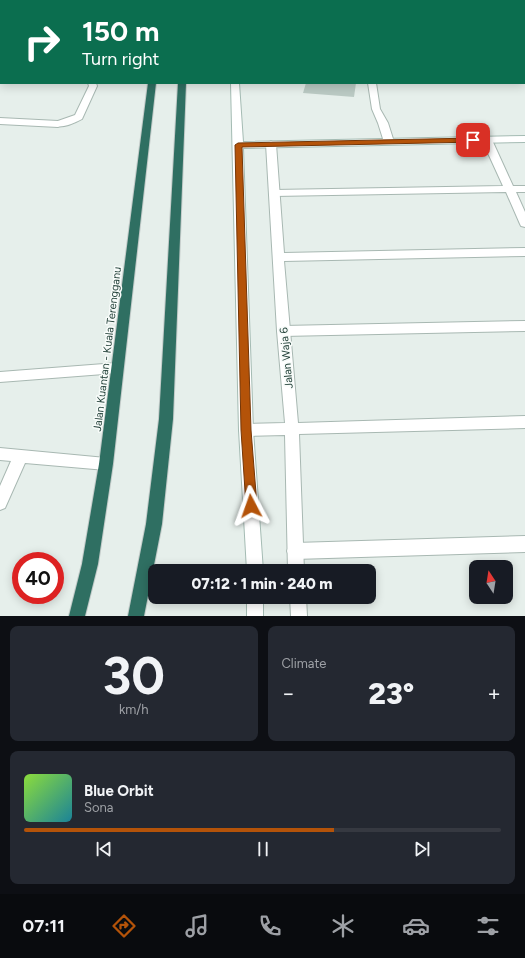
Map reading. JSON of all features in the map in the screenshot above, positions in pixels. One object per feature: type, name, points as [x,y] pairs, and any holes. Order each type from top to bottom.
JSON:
[{"type":"highway","name":"Jalan Kuantan - Kuala Terengganu","points":[[77,616],[90,564],[106,464],[152,84]]},
{"type":"highway","points":[[136,616],[154,524],[166,419],[182,84]]},
{"type":"street","points":[[0,121],[58,124],[74,120],[79,117],[93,86],[92,84]]},
{"type":"street","points":[[235,84],[246,430],[255,564]]},
{"type":"street","points":[[372,84],[376,109],[383,123],[389,142]]},
{"type":"street","points":[[238,145],[525,139]]},
{"type":"street","points":[[487,140],[525,224]]},
{"type":"street","name":"Jalan Waja 6","points":[[271,144],[283,331],[292,429],[296,564]]},
{"type":"street","points":[[274,193],[525,189]]},
{"type":"street","points":[[278,257],[525,252]]},
{"type":"street","points":[[283,331],[525,326]]},
{"type":"street","points":[[0,377],[117,368]]},
{"type":"street","points":[[246,430],[525,422]]},
{"type":"street","points":[[0,454],[106,464]]},
{"type":"street","points":[[0,503],[21,456]]},
{"type":"street","points":[[295,551],[525,544]]},
{"type":"street","points":[[255,604],[255,616]]},
{"type":"street","points":[[298,604],[299,616]]},
{"type":"building","points":[[306,84],[356,84],[354,97],[303,93]]},
{"type":"route","points":[[251,506],[246,430],[238,145],[473,140]]}]
